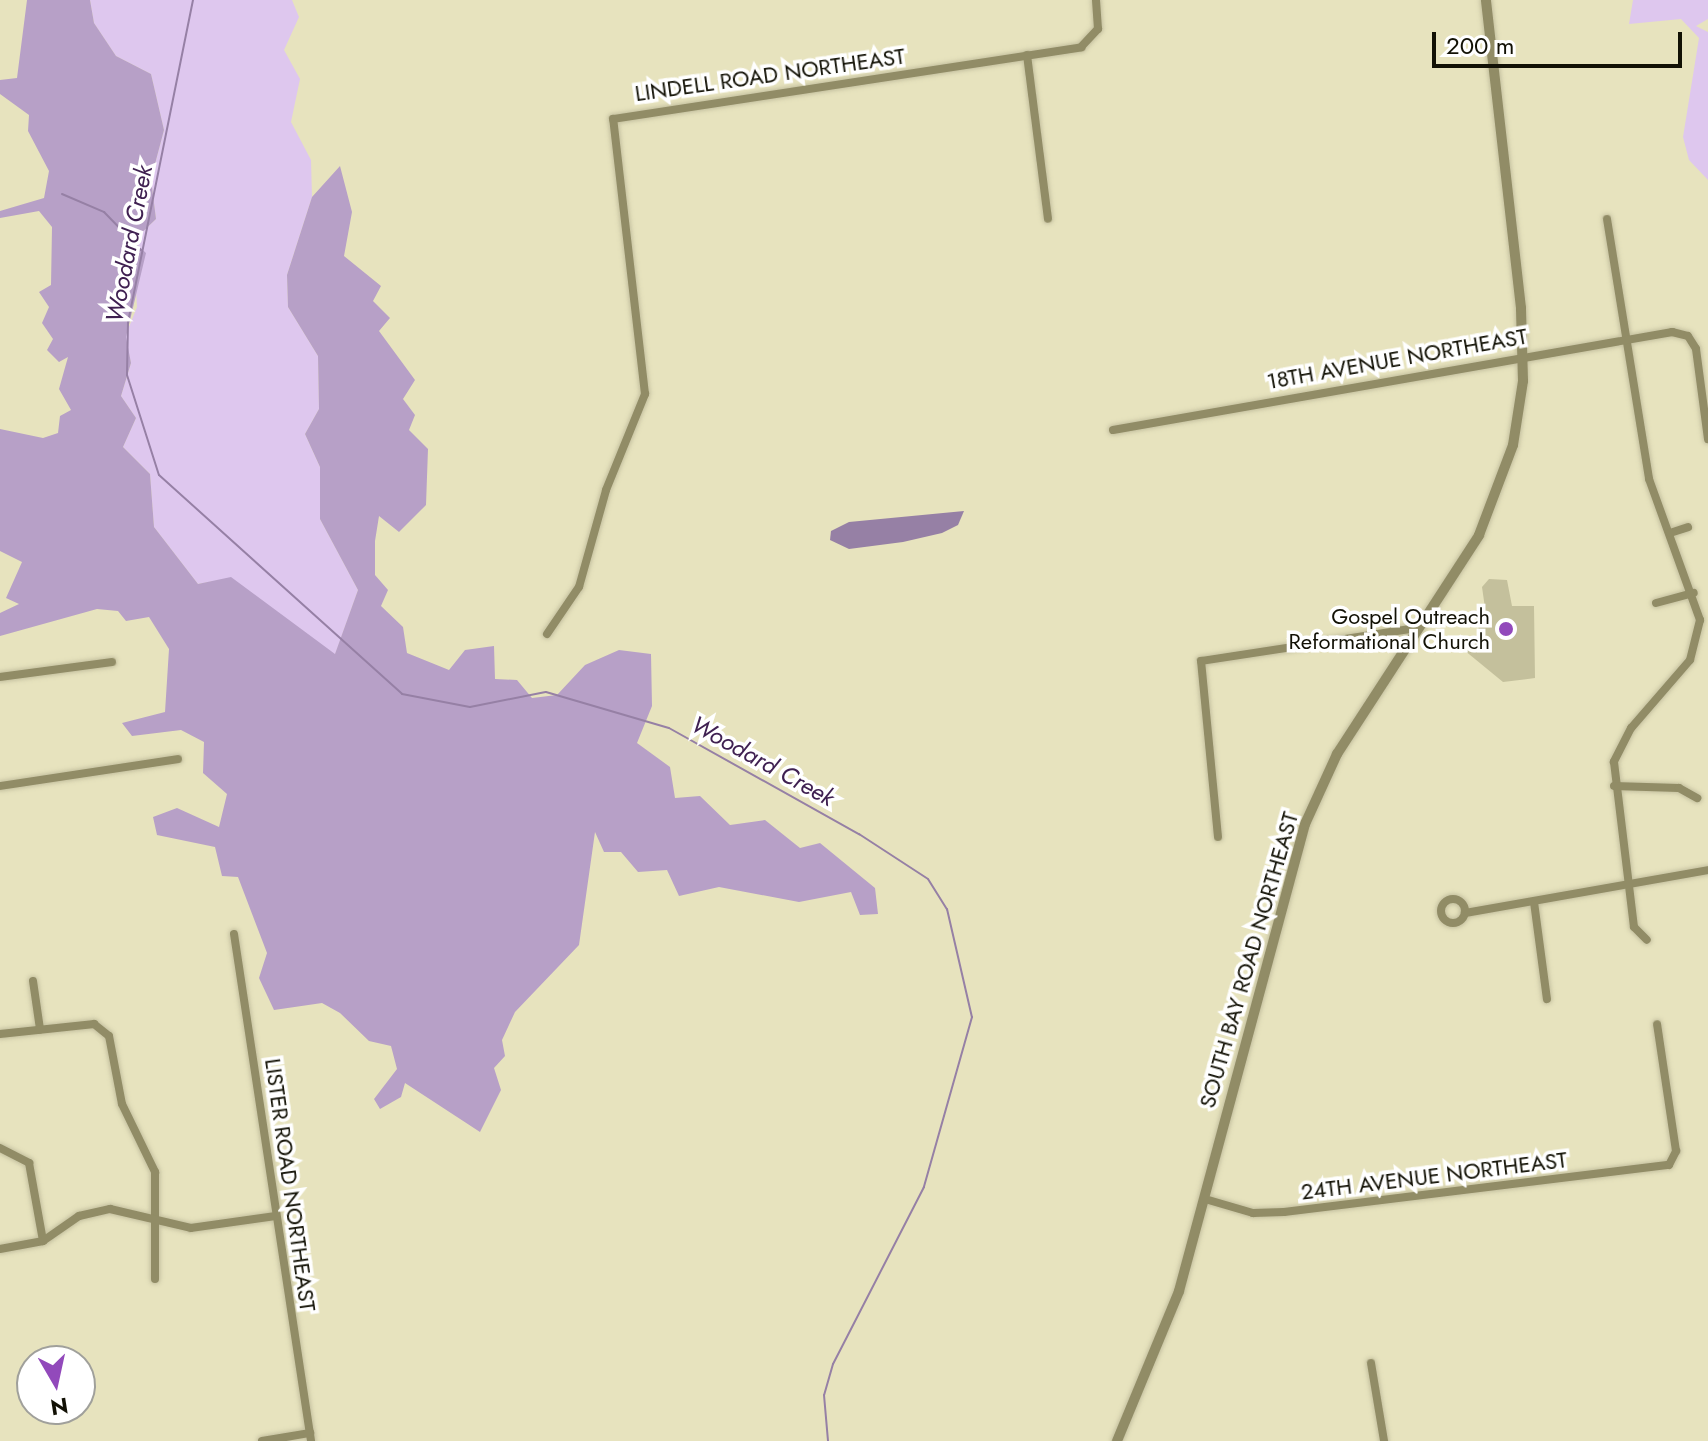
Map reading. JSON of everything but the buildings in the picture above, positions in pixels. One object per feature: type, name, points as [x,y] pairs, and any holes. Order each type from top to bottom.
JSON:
[{"type":"street","name":"LINDELL ROAD NORTHEAST","points":[[547,634],[579,587],[646,383],[613,119],[1027,55],[1089,42],[1098,29],[1096,0]]},
{"type":"street","name":"SOUTH BAY ROAD NORTHEAST","points":[[1117,1441],[1170,1317],[1205,1199],[1305,824],[1337,754],[1497,493],[1518,422],[1523,354],[1486,0]]},
{"type":"street","points":[[1027,55],[1048,219]]},
{"type":"street","points":[[1607,219],[1649,479],[1694,593],[1695,650],[1624,738],[1614,786],[1634,927],[1647,940]]},
{"type":"street","name":"18TH AVENUE NORTHEAST","points":[[1113,430],[1523,354],[1626,339],[1688,336],[1708,439]]},
{"type":"street","points":[[1670,533],[1688,527]]},
{"type":"street","points":[[1656,603],[1694,593]]},
{"type":"street","points":[[1218,837],[1201,661],[1417,628]]},
{"type":"street","points":[[0,677],[112,662]]},
{"type":"street","points":[[0,786],[178,759]]},
{"type":"street","points":[[1614,786],[1679,788],[1697,798]]},
{"type":"street","points":[[1465,913],[1708,870]]},
{"type":"street","points":[[1534,902],[1547,999]]},
{"type":"street","name":"LISTER ROAD NORTHEAST","points":[[234,934],[311,1437]]},
{"type":"street","points":[[33,981],[40,1029]]},
{"type":"street","name":"24TH AVENUE NORTHEAST","points":[[1205,1199],[1253,1213],[1284,1212],[1669,1165],[1676,1151],[1657,1024]]},
{"type":"street","points":[[0,1034],[102,1027],[122,1104],[150,1152],[156,1219],[155,1279]]},
{"type":"street","points":[[0,1148],[29,1163],[43,1241]]},
{"type":"street","points":[[0,1249],[43,1241],[90,1212],[129,1210],[200,1228],[275,1216]]},
{"type":"street","points":[[1371,1363],[1384,1441]]},
{"type":"street","points":[[262,1441],[311,1437]]},
{"type":"shaded area","points":[[27,0],[90,0],[94,23],[116,56],[151,74],[164,130],[151,179],[156,219],[133,241],[146,253],[126,337],[131,363],[121,396],[136,418],[123,447],[150,474],[154,527],[198,584],[231,577],[335,654],[358,590],[320,519],[320,467],[305,434],[319,409],[318,356],[288,307],[287,275],[312,197],[340,166],[352,212],[344,256],[381,286],[373,301],[390,318],[379,331],[415,380],[403,399],[415,415],[409,430],[428,449],[426,505],[399,532],[379,516],[375,541],[375,575],[388,590],[381,606],[403,627],[407,653],[449,670],[465,650],[494,646],[495,679],[517,680],[532,698],[557,695],[585,665],[619,650],[651,654],[652,706],[637,743],[670,767],[675,798],[700,796],[730,825],[765,820],[800,848],[820,843],[875,888],[878,914],[860,915],[851,892],[799,902],[719,887],[679,896],[667,870],[638,872],[621,852],[604,852],[595,832],[579,945],[515,1012],[502,1040],[505,1056],[494,1068],[501,1090],[480,1132],[405,1083],[401,1097],[380,1109],[374,1099],[397,1069],[391,1046],[369,1041],[340,1013],[322,1003],[274,1010],[259,978],[267,953],[238,877],[222,876],[215,847],[157,835],[153,817],[177,808],[219,827],[227,794],[203,773],[204,742],[181,730],[132,736],[122,723],[165,712],[169,649],[149,617],[126,621],[118,611],[97,609],[0,636],[0,613],[19,604],[6,598],[22,562],[0,551],[0,429],[43,438],[58,433],[60,416],[71,410],[59,389],[68,357],[59,362],[47,350],[53,339],[42,323],[49,307],[39,292],[51,285],[52,227],[39,211],[0,218],[0,211],[44,198],[49,171],[28,131],[29,115],[0,94],[0,80],[17,78]]},
{"type":"shaded area","points":[[90,0],[292,0],[299,17],[284,50],[300,79],[291,122],[311,160],[312,197],[287,275],[288,307],[318,356],[319,409],[305,434],[320,467],[320,519],[358,590],[335,655],[231,578],[198,584],[154,527],[150,474],[123,447],[136,418],[121,396],[131,363],[125,337],[137,307],[133,241],[156,219],[151,179],[164,130],[151,74],[116,56],[94,23]]},
{"type":"shaded area","points":[[1633,0],[1708,0],[1708,19],[1696,26],[1708,32],[1708,180],[1689,160],[1683,137],[1699,38],[1681,19],[1629,24]]},
{"type":"shaded area","points":[[964,511],[958,525],[942,533],[903,542],[849,549],[830,540],[831,531],[849,522]]},
{"type":"waterway","name":"Woodard Creek","points":[[193,0],[128,322],[127,375],[159,475],[402,694],[470,707],[546,692],[669,728],[859,834],[928,879],[947,909],[972,1017],[924,1187],[833,1364],[824,1395],[828,1441]]},
{"type":"waterway","points":[[62,194],[104,212],[141,250]]},
{"type":"place","name":"Gospel Outreach Reformational Church","points":[[1506,629]]}]
